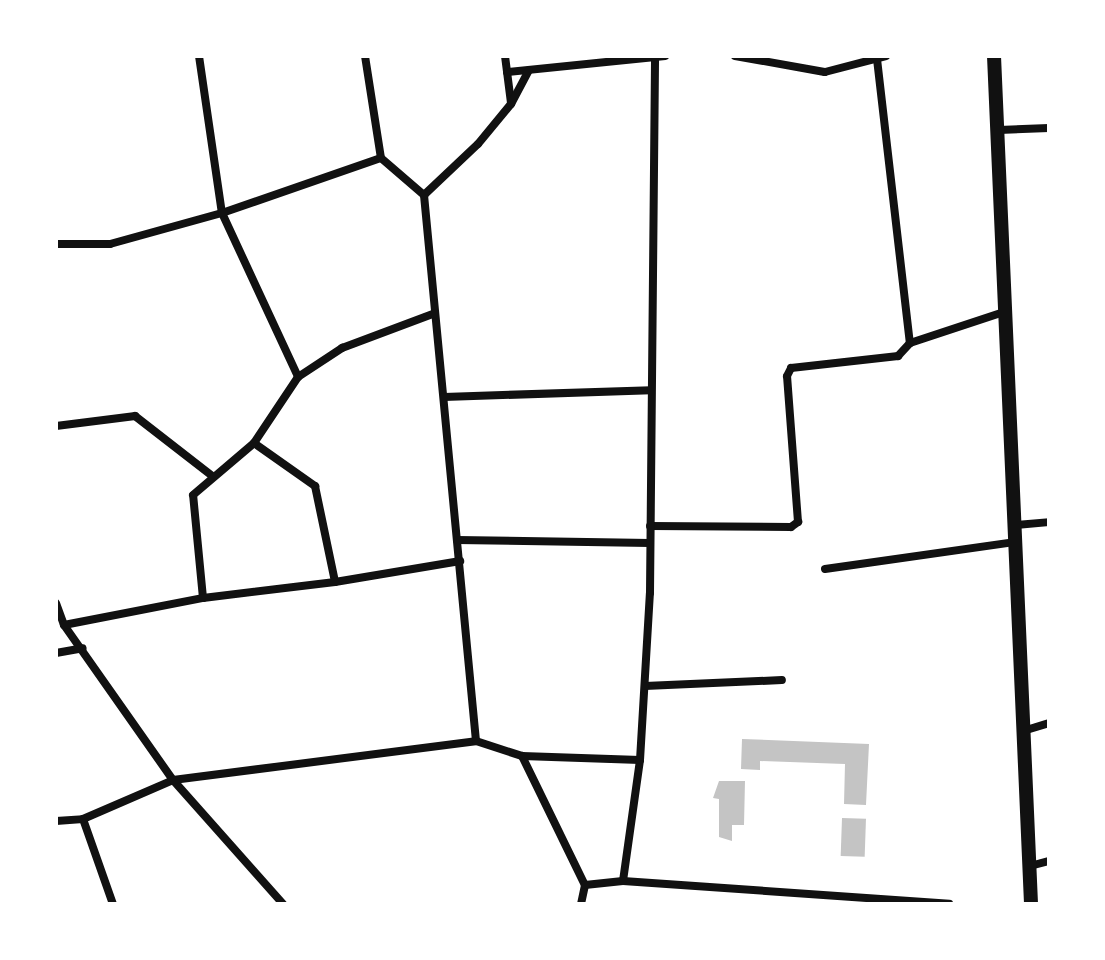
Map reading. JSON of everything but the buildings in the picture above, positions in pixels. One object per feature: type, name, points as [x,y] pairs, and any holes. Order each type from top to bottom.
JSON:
[{"type":"street","points":[[199,56],[222,213],[298,377]]},
{"type":"street","points":[[365,56],[381,158],[424,195],[476,741]]},
{"type":"street","points":[[505,56],[511,104]]},
{"type":"street","points":[[735,56],[825,72],[882,57],[910,343]]},
{"type":"street","points":[[994,56],[1031,904]]},
{"type":"street","points":[[507,72],[660,58],[645,686],[640,760],[623,881]]},
{"type":"street","points":[[424,195],[511,104],[529,70]]},
{"type":"street","points":[[999,130],[1049,128]]},
{"type":"street","points":[[56,244],[110,244],[222,213],[381,158]]},
{"type":"street","points":[[650,526],[791,527],[798,522],[787,376],[791,368],[898,356],[910,343],[1007,311]]},
{"type":"street","points":[[203,598],[193,495],[211,475],[254,443],[298,377],[342,348],[435,313]]},
{"type":"street","points":[[444,397],[651,390]]},
{"type":"street","points":[[56,426],[135,416],[211,475]]},
{"type":"street","points":[[254,443],[315,486],[335,582]]},
{"type":"street","points":[[1016,525],[1049,522]]},
{"type":"street","points":[[457,540],[650,543]]},
{"type":"street","points":[[825,569],[1014,542]]},
{"type":"street","points":[[64,625],[203,598],[335,582],[460,561]]},
{"type":"street","points":[[56,603],[64,625],[173,780],[283,904]]},
{"type":"street","points":[[56,653],[83,648]]},
{"type":"street","points":[[645,686],[782,680]]},
{"type":"street","points":[[1023,732],[1049,723]]},
{"type":"street","points":[[56,821],[83,819],[173,780],[476,741],[522,756],[640,760]]},
{"type":"street","points":[[522,756],[585,885],[581,904]]},
{"type":"street","points":[[83,819],[113,904]]},
{"type":"street","points":[[1030,866],[1049,861]]},
{"type":"street","points":[[585,885],[623,881],[949,904]]}]
